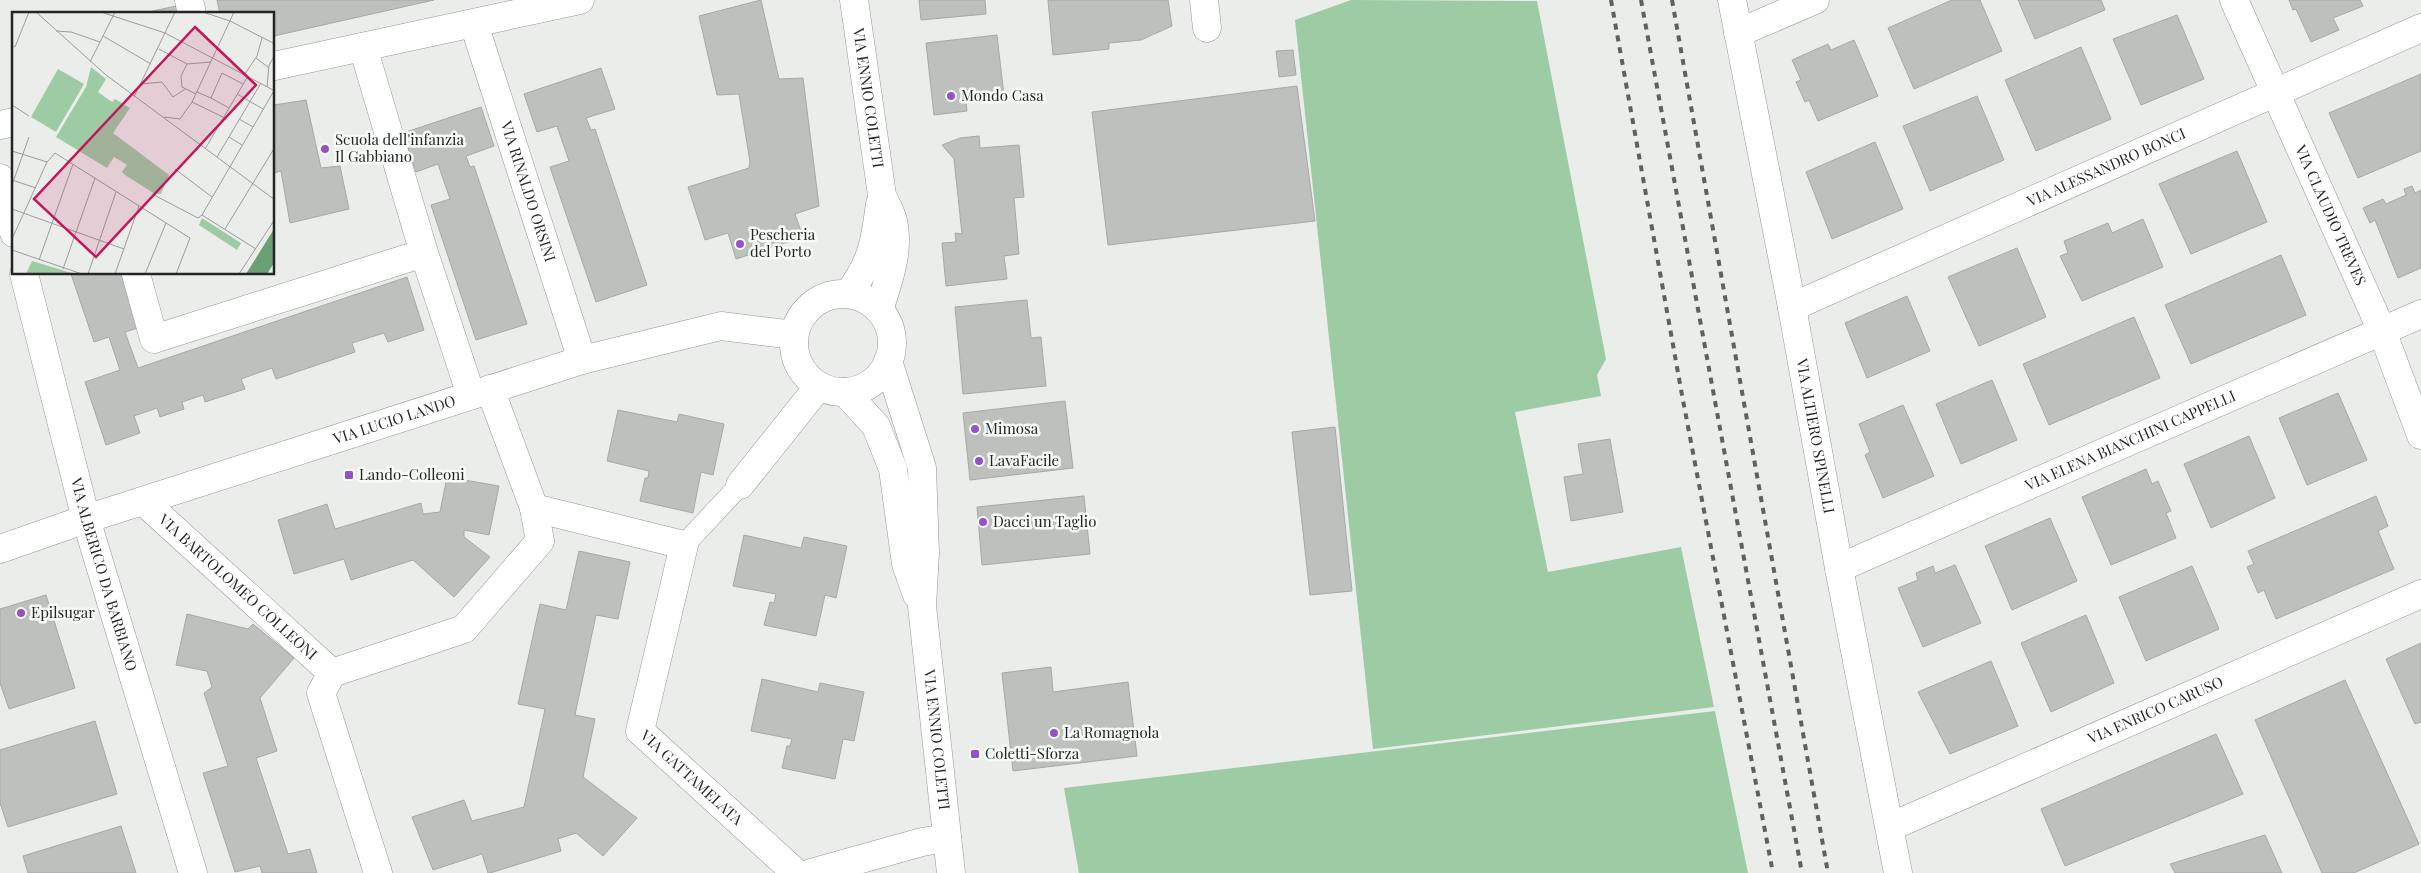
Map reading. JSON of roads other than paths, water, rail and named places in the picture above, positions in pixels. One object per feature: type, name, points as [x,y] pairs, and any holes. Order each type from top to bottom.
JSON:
[{"type":"street","points":[[275,66],[474,24],[503,8],[580,0]]},
{"type":"street","name":"VIA ENNIO COLETTI","points":[[854,0],[882,195],[893,221],[895,252],[879,310],[888,325],[892,343],[888,361],[922,468],[925,553],[922,606],[951,873]]},
{"type":"street","points":[[1204,0],[1207,28]]},
{"type":"street","name":"VIA ALTIERO SPINELLI","points":[[1732,0],[1792,307],[1839,568],[1898,873]]},
{"type":"street","points":[[1738,33],[1815,0]]},
{"type":"street","name":"VIA CLAUDIO TREVES","points":[[2234,0],[2382,331],[2421,435]]},
{"type":"street","name":"VIA RINALDO ORSINI","points":[[474,24],[582,360]]},
{"type":"street","name":"VIA ALESSANDRO BONCI","points":[[1792,307],[2421,28]]},
{"type":"street","points":[[364,47],[424,253],[481,392],[534,508],[540,541],[464,629],[332,673],[321,693],[378,873]]},
{"type":"street","points":[[0,178],[12,225]]},
{"type":"street","name":"VIA ENNIO COLETTI","points":[[848,294],[863,274],[874,246],[882,195]]},
{"type":"street","points":[[136,275],[154,339],[424,253]]},
{"type":"street","name":"VIA ALBERICO DA BARBIANO","points":[[24,275],[86,518],[193,873]]},
{"type":"street","points":[[879,310],[870,302],[848,294],[830,296],[812,304],[800,318],[794,335],[794,350],[798,365],[807,377],[819,386],[831,391],[845,392],[867,386],[876,379],[888,361]]},
{"type":"street","name":"VIA ELENA BIANCHINI CAPPELLI","points":[[1839,568],[2421,314]]},
{"type":"street","name":"VIA LUCIO LANDO","points":[[0,549],[86,518],[582,360],[721,326],[794,335]]},
{"type":"street","points":[[740,486],[819,386]]},
{"type":"street","name":"VIA ENNIO COLETTI","points":[[845,392],[876,426],[894,469],[906,564],[922,606]]},
{"type":"street","name":"VIA BARTOLOMEO COLLEONI","points":[[143,501],[332,673]]},
{"type":"street","points":[[534,508],[684,545]]},
{"type":"street","name":"VIA GATTAMELATA","points":[[684,545],[640,731],[796,873]]},
{"type":"street","name":"VIA ENRICO CARUSO","points":[[1890,827],[2421,594]]},
{"type":"street","points":[[811,873],[922,842],[947,838]]},
{"type":"lane","points":[[684,545],[740,486]]},
{"type":"railway","points":[[1611,0],[1682,395],[1773,873]]},
{"type":"railway","points":[[1641,0],[1802,873]]},
{"type":"railway","points":[[1672,0],[1828,873]]},
{"type":"place","name":"Mondo Casa","points":[[951,96]]},
{"type":"place","name":"Scuola dell'infanzia Il Gabbiano","points":[[325,149]]},
{"type":"place","name":"Pescheria del Porto","points":[[740,244]]},
{"type":"place","name":"Mimosa","points":[[975,429]]},
{"type":"place","name":"LavaFacile","points":[[979,461]]},
{"type":"place","name":"Lando-Colleoni","points":[[349,475]]},
{"type":"place","name":"Dacci un Taglio","points":[[983,522]]},
{"type":"place","name":"Epilsugar","points":[[21,613]]},
{"type":"place","name":"La Romagnola","points":[[1054,733]]},
{"type":"place","name":"Coletti-Sforza","points":[[975,754]]}]
